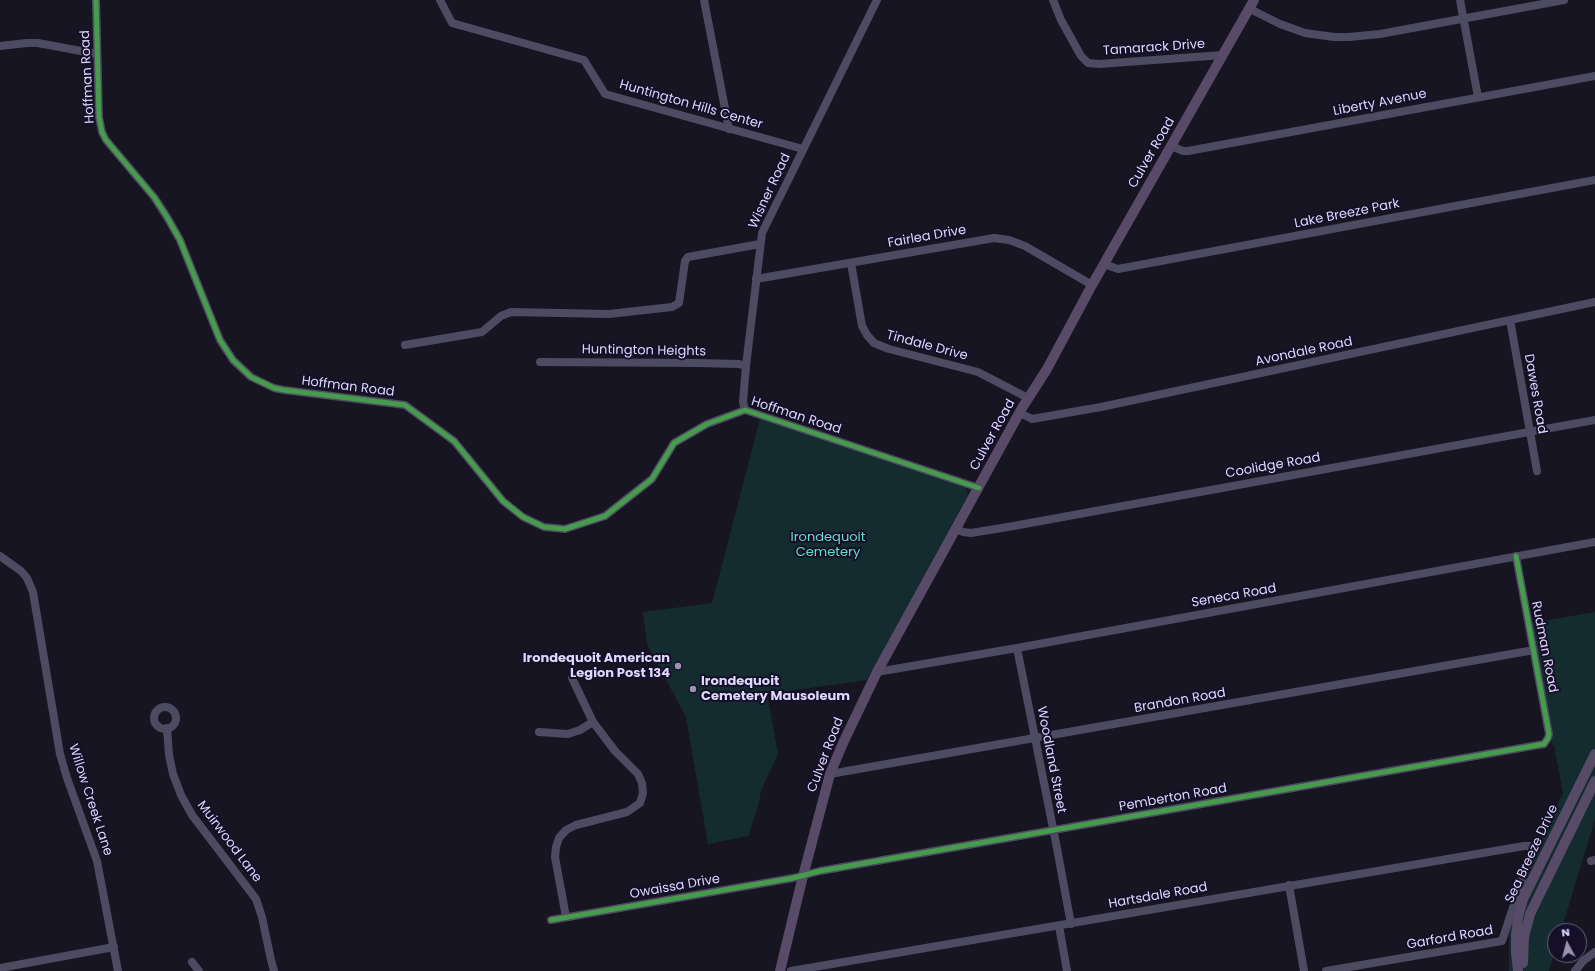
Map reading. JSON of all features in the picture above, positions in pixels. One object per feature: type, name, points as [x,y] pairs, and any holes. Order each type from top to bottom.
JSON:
[{"type":"main road","name":"Culver Road","points":[[780,971],[830,774],[842,744],[877,672],[1028,398],[1047,369],[1092,285],[1252,4]]},
{"type":"main road","name":"Sea Breeze Drive","points":[[1518,971],[1515,940],[1518,917],[1524,899],[1595,754]]},
{"type":"main road","name":"Sea Breeze Drive","points":[[1524,971],[1523,944],[1527,920],[1595,781]]},
{"type":"street","name":"Hoffman Road","points":[[96,0],[99,117],[102,132],[106,140],[154,197],[167,217],[180,240],[220,340],[233,360],[251,376],[274,388],[284,390],[406,405],[454,441],[503,501],[523,517],[544,527],[565,529],[604,516],[652,479],[674,443],[707,424],[745,410],[979,488]]},
{"type":"street","name":"Huntington Hills Center","points":[[440,0],[452,22],[584,60],[605,94],[803,149]]},
{"type":"street","points":[[704,0],[729,129]]},
{"type":"street","name":"Wisner Road","points":[[745,410],[743,402],[746,366],[762,233],[877,0]]},
{"type":"street","name":"Tamarack Drive","points":[[1053,0],[1061,20],[1081,56],[1088,63],[1099,64],[1223,56]]},
{"type":"street","points":[[1460,0],[1478,97]]},
{"type":"street","points":[[1252,4],[1266,18],[1293,29],[1334,37],[1380,34],[1564,0]]},
{"type":"street","points":[[0,46],[38,43],[97,54]]},
{"type":"street","name":"Liberty Avenue","points":[[1171,146],[1188,151],[1595,76]]},
{"type":"street","name":"Lake Breeze Park","points":[[1104,264],[1118,269],[1595,180]]},
{"type":"street","name":"Fairlea Drive","points":[[756,279],[994,238],[1009,240],[1025,246],[1092,285]]},
{"type":"street","points":[[405,345],[482,332],[502,316],[511,312],[613,314],[672,308],[679,303],[684,261],[688,257],[760,244]]},
{"type":"street","name":"Tindale Drive","points":[[851,263],[862,326],[874,343],[889,349],[978,372],[1028,398]]},
{"type":"street","name":"Avondale Road","points":[[1020,413],[1032,419],[1101,407],[1595,302]]},
{"type":"street","name":"Dawes Road","points":[[1510,320],[1537,471]]},
{"type":"street","name":"Huntington Heights","points":[[540,362],[699,362],[739,364],[746,366]]},
{"type":"street","name":"Coolidge Road","points":[[956,529],[971,533],[1008,527],[1595,420]]},
{"type":"street","name":"Seneca Road","points":[[877,672],[1017,648],[1595,542]]},
{"type":"street","name":"Willow Creek Lane","points":[[0,556],[21,571],[30,584],[33,592],[60,754],[69,783],[98,861],[118,971]]},
{"type":"street","name":"Rudman Road","points":[[1516,556],[1549,734],[1546,742]]},
{"type":"street","name":"Woodland Street","points":[[1017,648],[1070,924]]},
{"type":"street","name":"Brandon Road","points":[[830,774],[1534,650]]},
{"type":"street","points":[[566,917],[555,857],[559,838],[566,830],[576,825],[626,812],[636,806],[642,798],[643,788],[638,774],[611,746],[593,722],[572,678]]},
{"type":"street","points":[[539,732],[568,734],[580,730],[593,722]]},
{"type":"street","name":"Muirwood Lane","points":[[167,728],[169,755],[173,774],[181,795],[196,820],[256,899],[262,917],[274,971]]},
{"type":"street","name":"Pemberton Road","points":[[803,876],[820,871],[1536,745],[1546,742]]},
{"type":"street","name":"Hartsdale Road","points":[[792,971],[1289,885],[1530,846]]},
{"type":"street","name":"Garford Road","points":[[1326,971],[1502,941],[1531,853],[1530,846]]},
{"type":"street","name":"Owaissa Drive","points":[[551,920],[803,876]]},
{"type":"street","points":[[1289,885],[1304,971]]},
{"type":"street","points":[[1059,926],[1067,971]]},
{"type":"street","points":[[0,968],[114,947]]},
{"type":"street","points":[[1575,971],[1583,960],[1595,952]]},
{"type":"street","points":[[192,962],[199,971]]},
{"type":"green space","name":"Irondequoit Cemetery","points":[[760,419],[966,488],[968,495],[867,680],[767,694],[778,754],[761,791],[758,807],[748,836],[708,844],[686,717],[647,644],[643,612],[712,603]]},
{"type":"green space","points":[[1595,612],[1595,819],[1563,923],[1547,923],[1547,963],[1551,963],[1549,971],[1509,971],[1509,930],[1531,862],[1563,793],[1554,745],[1552,745],[1552,737],[1531,623]]},
{"type":"cycle path","points":[[96,0],[99,117],[102,132],[106,140],[154,197],[167,217],[180,240],[220,340],[233,360],[251,377],[274,388],[284,390],[405,405],[454,441],[503,501],[523,517],[544,527],[565,529],[605,516],[652,479],[674,443],[707,424],[745,410],[979,488]]},
{"type":"cycle path","points":[[551,920],[793,878],[820,871],[1544,744],[1549,734],[1516,556]]},
{"type":"place","name":"Irondequoit American Legion Post 134","points":[[678,666]]},
{"type":"place","name":"Irondequoit Cemetery Mausoleum","points":[[693,689]]}]
